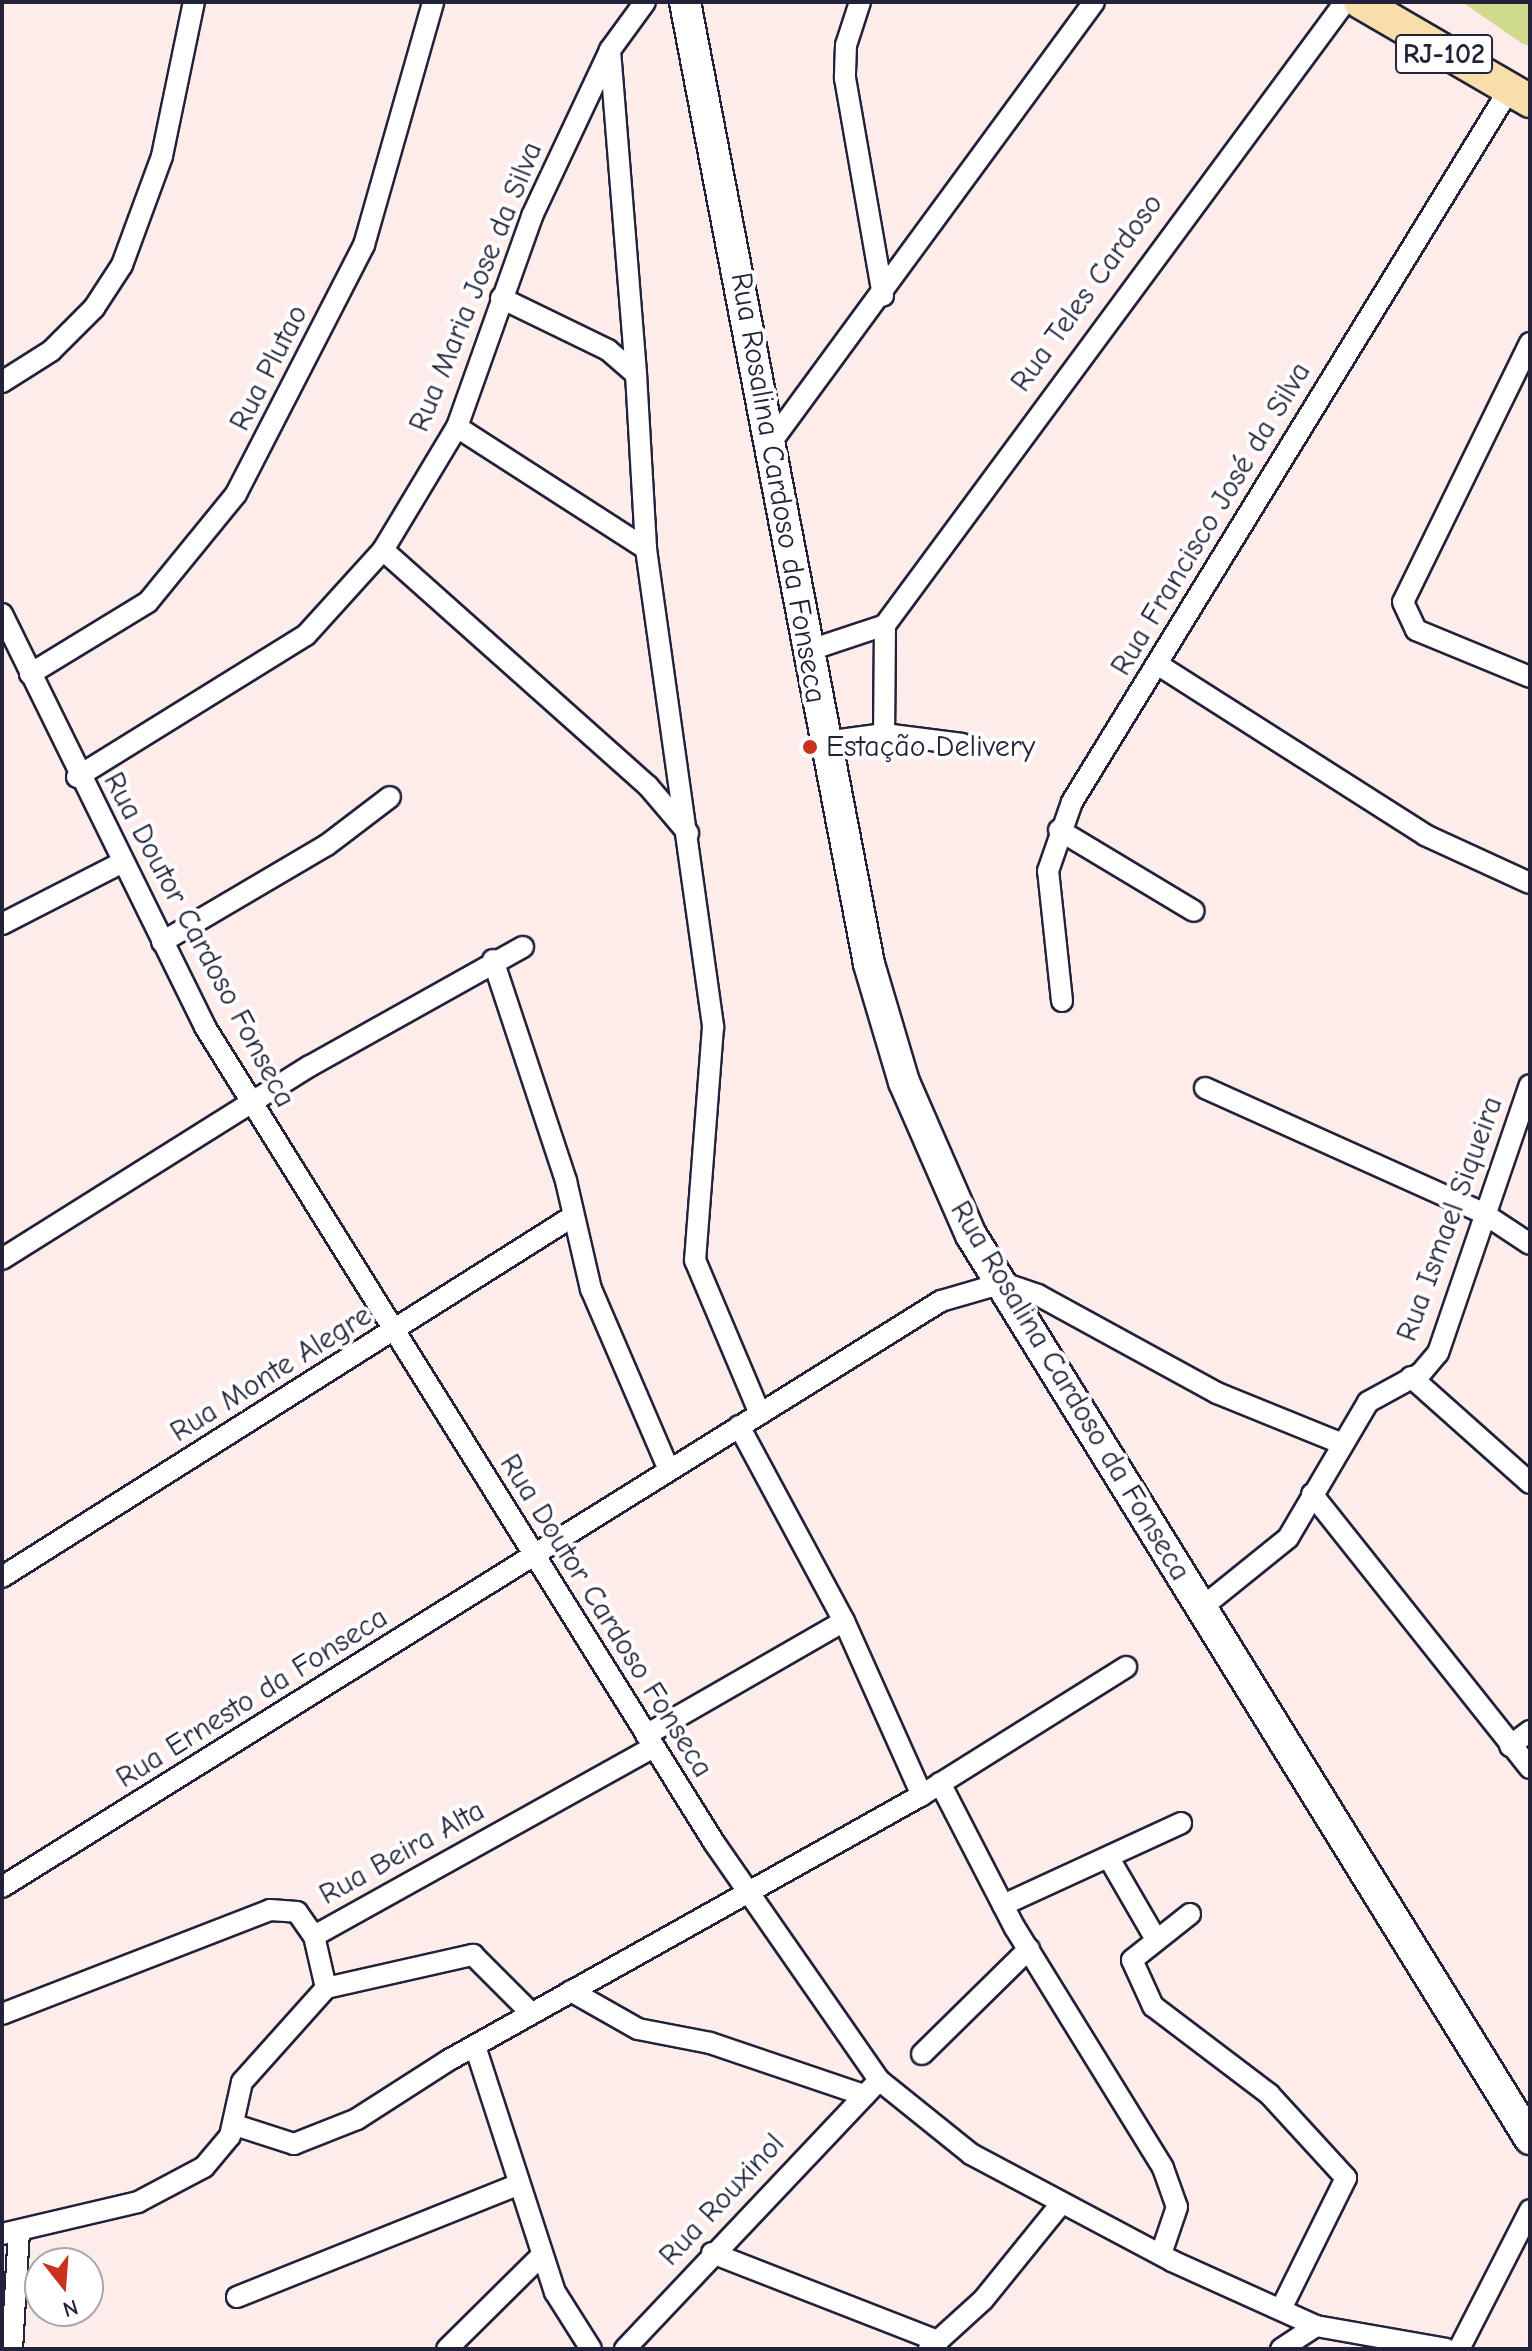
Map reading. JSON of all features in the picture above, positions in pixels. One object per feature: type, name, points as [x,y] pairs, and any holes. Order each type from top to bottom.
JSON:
[{"type":"main road","name":"RJ-102","points":[[1360,2],[1518,97]]},
{"type":"street","points":[[2,382],[51,351],[94,308],[122,265],[162,156],[194,2]]},
{"type":"street","name":"Rua Plutao","points":[[30,674],[148,602],[236,494],[364,245],[433,2]]},
{"type":"street","name":"Rua Maria Jose da Silva","points":[[77,777],[306,635],[383,550],[457,427],[501,298],[610,50],[645,2]]},
{"type":"street","name":"Rua Rosalina Cardoso da Fonseca","points":[[685,2],[772,441],[807,651],[869,964],[904,1082],[971,1235],[1530,2139]]},
{"type":"street","points":[[860,2],[846,45],[845,78],[883,296]]},
{"type":"street","points":[[772,441],[883,296],[1094,2]]},
{"type":"street","name":"Rua Teles Cardoso","points":[[885,625],[1345,2]]},
{"type":"street","points":[[610,50],[636,374],[646,549],[713,1027],[695,1260],[760,1414]]},
{"type":"street","name":"Rua Francisco José da Silva","points":[[1062,1001],[1049,910],[1059,830],[1157,664],[1518,97]]},
{"type":"street","points":[[501,298],[608,350],[636,374]]},
{"type":"street","points":[[1530,343],[1403,602],[1416,630],[1530,677]]},
{"type":"street","points":[[457,427],[646,549]]},
{"type":"street","points":[[383,550],[648,786],[688,833]]},
{"type":"street","name":"Rua Doutor Cardoso Fonseca","points":[[2,614],[77,777],[162,942],[252,1104],[392,1333],[650,1741],[749,1892],[879,2080],[971,2154],[1060,2205],[1161,2254],[1316,2326],[1446,2349]]},
{"type":"street","points":[[807,651],[885,625],[884,734]]},
{"type":"street","points":[[1157,664],[1425,835],[1530,883]]},
{"type":"street","points":[[825,742],[884,734],[962,744]]},
{"type":"street","points":[[162,942],[327,845],[390,797]]},
{"type":"street","points":[[1059,830],[1194,911]]},
{"type":"street","points":[[2,924],[121,863]]},
{"type":"street","points":[[2,1259],[252,1104],[493,960],[523,947]]},
{"type":"street","points":[[493,960],[566,1181],[570,1218],[591,1289],[669,1470]]},
{"type":"street","name":"Rua Ismael Siqueira","points":[[1200,1609],[1288,1538],[1340,1443],[1368,1402],[1411,1377],[1438,1353],[1483,1213],[1530,1085]]},
{"type":"street","points":[[1205,1088],[1483,1213],[1530,1244]]},
{"type":"street","name":"Rua Monte Alegre","points":[[2,1577],[570,1218]]},
{"type":"street","points":[[1003,1283],[1078,1315],[1217,1393],[1340,1443]]},
{"type":"street","name":"Rua Ernesto da Fonseca","points":[[2,1887],[760,1414],[917,1312],[1003,1283]]},
{"type":"street","points":[[1411,1377],[1530,1483]]},
{"type":"street","points":[[739,1426],[844,1621],[922,1795]]},
{"type":"street","points":[[1312,1494],[1530,1768]]},
{"type":"street","name":"Rua Beira Alta","points":[[2,2014],[270,1910],[297,1912],[314,1936],[650,1741],[844,1621]]},
{"type":"street","points":[[235,2125],[275,2143],[315,2140],[531,2013],[922,1795],[1126,1667]]},
{"type":"street","points":[[1510,1746],[1530,1731]]},
{"type":"street","points":[[940,1783],[1003,1905],[1163,2168],[1177,2207],[1161,2254]]},
{"type":"street","points":[[1003,1905],[1110,1860],[1181,1823]]},
{"type":"street","points":[[1110,1860],[1154,1936]]},
{"type":"street","points":[[1190,1914],[1154,1936],[1132,1960],[1153,2006],[1269,2094],[1346,2178],[1281,2309]]},
{"type":"street","points":[[314,1936],[326,1988]]},
{"type":"street","points":[[922,2054],[1029,1949]]},
{"type":"street","points":[[12,2349],[10,2233],[178,2185],[223,2148],[235,2125],[242,2082],[326,1988],[473,1955],[531,2013]]},
{"type":"street","points":[[571,1991],[638,2029],[710,2043],[864,2095]]},
{"type":"street","points":[[475,2046],[517,2185],[563,2312],[591,2349]]},
{"type":"street","name":"Rua Rouxinol","points":[[625,2349],[712,2253],[879,2080]]},
{"type":"street","points":[[237,2297],[517,2185]]},
{"type":"street","points":[[712,2253],[933,2345],[983,2300],[1060,2205]]},
{"type":"street","points":[[1459,2349],[1530,2210]]},
{"type":"street","points":[[447,2349],[542,2255]]},
{"type":"street","points":[[1281,2349],[1316,2326]]},
{"type":"green space","points":[[1462,2],[1530,2],[1530,46],[1523,44]]},
{"type":"place","name":"Estação Delivery","points":[[810,747]]}]
